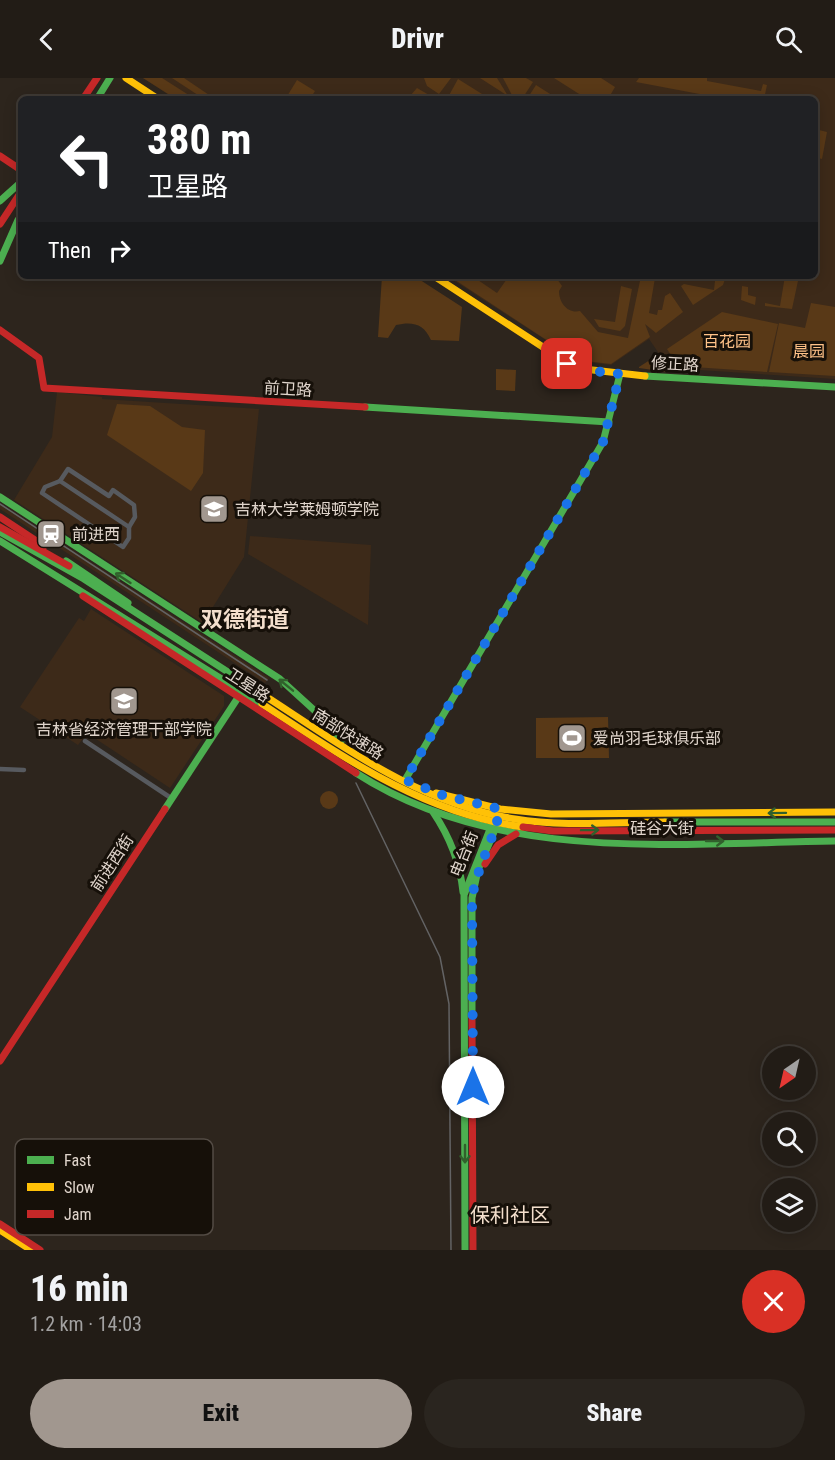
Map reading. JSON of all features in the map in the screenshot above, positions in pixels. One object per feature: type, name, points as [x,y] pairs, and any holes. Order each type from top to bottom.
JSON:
[{"type":"main road","points":[[85,96],[97,78]]},
{"type":"main road","points":[[99,96],[110,78]]},
{"type":"main road","points":[[126,78],[153,96]]},
{"type":"main road","points":[[0,156],[18,168]]},
{"type":"main road","points":[[0,201],[18,184]]},
{"type":"main road","points":[[0,224],[18,197]]},
{"type":"main road","points":[[0,248],[18,220]]},
{"type":"main road","points":[[0,261],[18,220]]},
{"type":"main road","name":"修正路","points":[[439,279],[567,364],[585,370],[835,387]]},
{"type":"main road","name":"前卫路","points":[[0,330],[39,358],[44,388],[609,422]]},
{"type":"main road","points":[[405,780],[603,442],[620,374]]},
{"type":"main road","name":"卫星路","points":[[0,497],[279,679],[314,710],[341,741]]},
{"type":"main road","points":[[0,517],[140,610]]},
{"type":"main road","points":[[0,526],[84,579]]},
{"type":"main road","name":"卫星路","points":[[0,526],[140,610],[405,780],[442,795],[500,809]]},
{"type":"main road","name":"南部快速路","points":[[0,532],[84,579],[377,768],[430,795],[488,814],[532,821],[835,830]]},
{"type":"main road","name":"卫星路","points":[[0,543],[366,780],[433,812],[493,829]]},
{"type":"main road","name":"南部快速路","points":[[0,543],[79,587],[373,776],[428,804],[486,822],[527,829],[835,822]]},
{"type":"main road","name":"前进西街","points":[[0,1061],[249,681]]},
{"type":"main road","name":"硅谷大街","points":[[500,809],[551,814],[835,812]]},
{"type":"main road","name":"电台街","points":[[473,1250],[474,885],[500,809]]},
{"type":"main road","points":[[433,812],[447,833],[460,869],[464,896]]},
{"type":"main road","name":"硅谷大街","points":[[493,829],[516,834],[593,842],[835,841]]},
{"type":"main road","name":"电台街","points":[[465,1250],[464,896],[493,829]]},
{"type":"main road","points":[[474,885],[495,848],[516,834]]},
{"type":"main road","points":[[0,1224],[15,1234]]},
{"type":"main road","points":[[0,1230],[31,1250]]},
{"type":"main road","points":[[17,1235],[40,1250]]},
{"type":"street","points":[[69,469],[109,496],[113,490],[134,505],[135,517],[129,526],[129,538],[123,547],[42,493],[45,487],[60,481],[69,469]]},
{"type":"street","points":[[60,481],[129,526]]},
{"type":"street","points":[[85,741],[171,798]]},
{"type":"street","points":[[0,769],[24,770]]},
{"type":"shaded area","points":[[143,78],[835,78],[835,379],[669,368],[649,339],[611,365],[578,361],[452,279],[818,279],[818,96],[170,96]]},
{"type":"shaded area","name":"吉林大学莱姆顿学院","points":[[57,392],[102,397],[102,399],[259,409],[244,557],[203,623],[14,500],[52,437]]},
{"type":"shaded area","points":[[0,503],[269,678],[265,683],[0,509]]},
{"type":"shaded area","points":[[250,536],[371,545],[368,625],[248,554]]},
{"type":"shaded area","name":"吉林省经济管理干部学院","points":[[91,609],[224,696],[224,706],[170,788],[87,733],[78,745],[20,707],[79,618],[84,621]]},
{"type":"green space","points":[[143,78],[162,78],[190,96],[171,96]]},
{"type":"green space","points":[[172,78],[184,78],[211,96],[199,96]]},
{"type":"green space","points":[[424,78],[451,78],[439,94],[427,86]]},
{"type":"green space","points":[[480,78],[497,78],[508,96]]},
{"type":"green space","points":[[503,78],[526,78],[533,82],[524,96],[512,96]]},
{"type":"green space","points":[[554,78],[601,78],[615,87],[610,96],[582,96]]},
{"type":"green space","points":[[639,78],[707,78],[707,81],[761,91],[763,84],[767,85],[765,96],[710,96],[636,82]]},
{"type":"green space","points":[[458,79],[485,96],[449,96]]},
{"type":"green space","points":[[297,80],[315,91],[312,96],[287,96]]},
{"type":"green space","points":[[536,85],[553,96],[529,96]]},
{"type":"green space","points":[[417,88],[431,96],[410,96]]},
{"type":"green space","points":[[818,130],[827,132],[822,159],[818,158]]},
{"type":"green space","points":[[382,279],[419,279],[462,307],[459,341],[431,340],[421,327],[408,323],[396,325],[388,338],[378,337]]},
{"type":"green space","points":[[454,279],[476,279],[497,293],[507,279],[557,279],[562,286],[559,295],[565,307],[572,311],[580,311],[598,332],[628,338],[640,279],[655,279],[649,313],[657,315],[658,310],[662,310],[665,296],[670,293],[683,312],[656,333],[645,324],[650,337],[611,364],[577,360]]},
{"type":"green space","points":[[705,279],[725,279],[723,285],[693,305],[681,286],[684,284],[714,290],[715,281]]},
{"type":"green space","points":[[784,279],[798,279],[792,309],[765,306],[765,303],[780,306]]},
{"type":"green space","points":[[621,286],[632,289],[625,326],[620,331],[599,327],[594,319],[615,322]]},
{"type":"green space","points":[[742,286],[748,287],[748,295],[756,297],[755,305],[741,300]]},
{"type":"green space","name":"晨园","points":[[811,303],[835,307],[835,376],[769,372],[779,323],[805,328]]},
{"type":"green space","name":"百花园","points":[[722,312],[778,324],[767,372],[678,366],[667,349]]},
{"type":"green space","points":[[656,356],[667,372],[639,368],[639,367]]},
{"type":"green space","points":[[496,369],[516,370],[515,391],[496,390]]},
{"type":"green space","points":[[117,404],[150,406],[182,427],[205,430],[203,473],[191,491],[107,435]]},
{"type":"green space","name":"爱尚羽毛球俱乐部","points":[[608,717],[609,758],[536,758],[536,718]]},
{"type":"green space","points":[[325,791],[333,791],[338,796],[336,807],[325,809],[320,804],[320,796]]},
{"type":"tram line","points":[[0,504],[267,680]]},
{"type":"tram line","points":[[356,783],[440,957],[449,1004],[451,1250]]},
{"type":"traffic: fast","points":[[99,96],[110,78]]},
{"type":"traffic: fast","points":[[0,201],[18,185]]},
{"type":"traffic: fast","points":[[0,261],[18,220]]},
{"type":"traffic: fast","points":[[405,780],[603,442],[620,374]]},
{"type":"traffic: fast","points":[[645,376],[835,387]]},
{"type":"traffic: fast","points":[[365,407],[609,422]]},
{"type":"traffic: fast","points":[[0,497],[280,679],[314,710],[341,741]]},
{"type":"traffic: fast","points":[[0,532],[84,579],[259,692]]},
{"type":"traffic: fast","points":[[0,541],[262,704]]},
{"type":"traffic: fast","points":[[66,561],[128,603]]},
{"type":"traffic: fast","points":[[165,809],[241,693]]},
{"type":"traffic: fast","points":[[356,773],[411,802],[468,822],[528,835],[589,842],[651,844],[835,841]]},
{"type":"traffic: fast","points":[[433,812],[453,850],[463,892]]},
{"type":"traffic: fast","points":[[665,822],[835,822]]},
{"type":"traffic: fast","points":[[465,1250],[464,895],[492,824]]},
{"type":"traffic: fast","points":[[472,1016],[472,898],[478,870],[497,825]]},
{"type":"traffic: slow","points":[[126,78],[153,96]]},
{"type":"traffic: slow","points":[[439,279],[575,368],[645,376]]},
{"type":"traffic: slow","points":[[259,692],[381,769],[445,800],[479,811],[515,819],[552,823],[665,822]]},
{"type":"traffic: slow","points":[[262,704],[354,763],[418,796],[452,810],[523,827]]},
{"type":"traffic: slow","points":[[436,793],[500,809],[551,814],[835,812]]},
{"type":"traffic: slow","points":[[0,1230],[31,1250]]},
{"type":"traffic: jam","points":[[85,96],[97,78]]},
{"type":"traffic: jam","points":[[0,156],[18,168]]},
{"type":"traffic: jam","points":[[0,224],[18,197]]},
{"type":"traffic: jam","points":[[0,330],[39,358],[44,388],[365,407]]},
{"type":"traffic: jam","points":[[0,517],[44,546]]},
{"type":"traffic: jam","points":[[0,527],[69,566]]},
{"type":"traffic: jam","points":[[83,596],[356,773]]},
{"type":"traffic: jam","points":[[0,1061],[165,809]]},
{"type":"traffic: jam","points":[[523,827],[553,831],[835,830]]},
{"type":"traffic: jam","points":[[485,864],[498,845],[516,834]]},
{"type":"traffic: jam","points":[[472,1016],[473,1250]]},
{"type":"traffic: jam","points":[[0,1224],[15,1234]]},
{"type":"traffic: jam","points":[[17,1235],[40,1250]]},
{"type":"place","name":"吉林大学莱姆顿学院","points":[[214,509]]},
{"type":"place","name":"前进西","points":[[51,534]]},
{"type":"place","name":"吉林省经济管理干部学院","points":[[124,701]]},
{"type":"place","name":"爱尚羽毛球俱乐部","points":[[572,738]]},
{"type":"district","name":"双德街道","points":[[245,619]]},
{"type":"district","name":"保利社区","points":[[510,1215]]},
{"type":"route","points":[[473,1087],[472,898],[478,870],[496,829],[500,809],[442,795],[405,780],[603,442],[620,374],[585,370],[567,364]]}]
